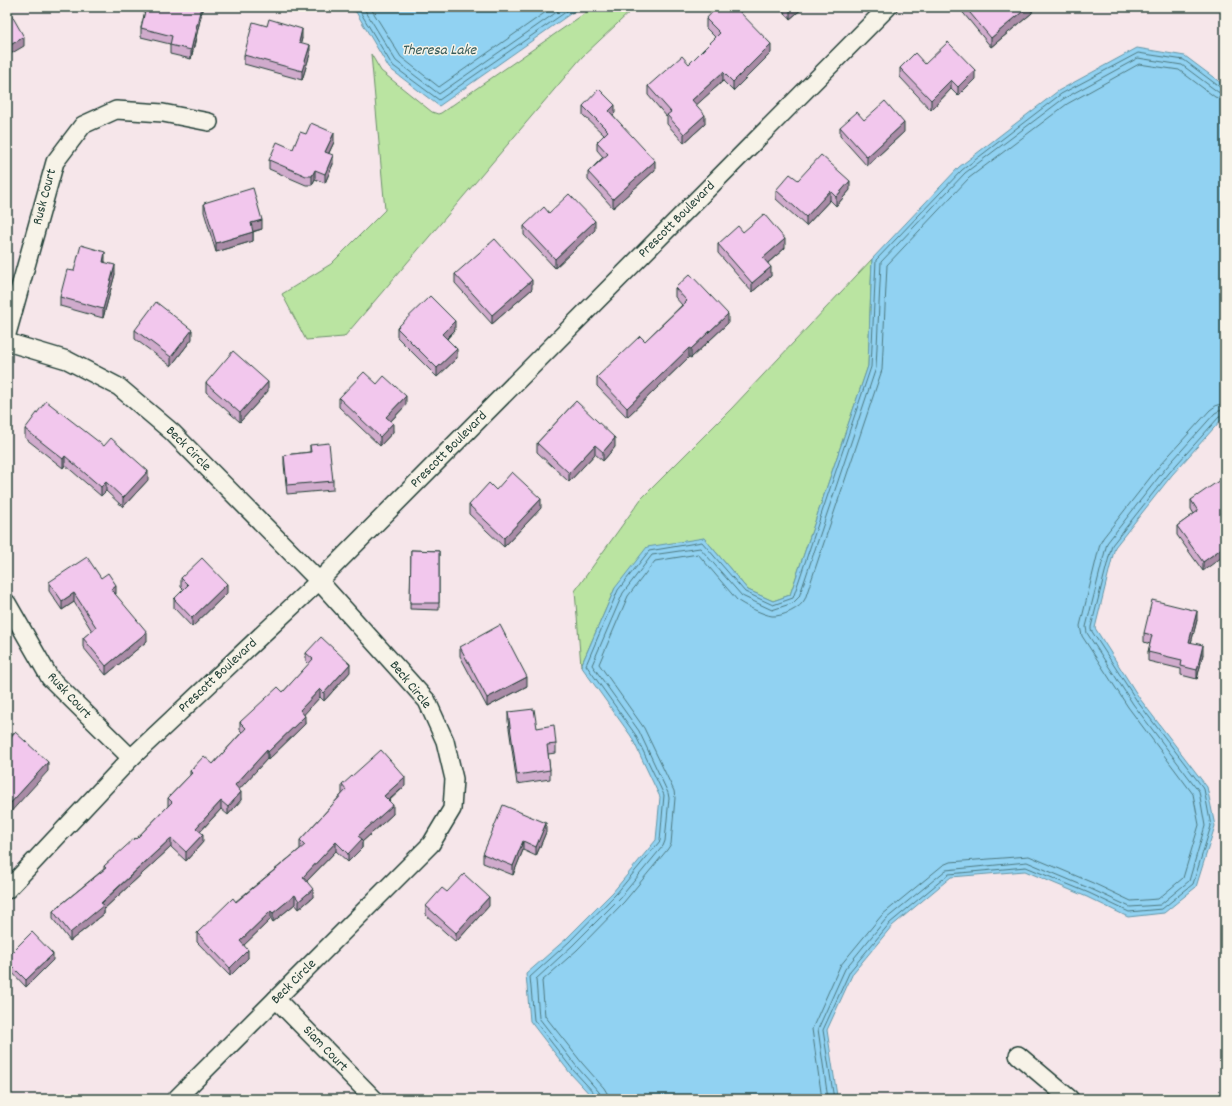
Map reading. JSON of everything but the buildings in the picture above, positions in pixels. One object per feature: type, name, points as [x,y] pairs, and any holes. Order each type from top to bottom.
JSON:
[{"type":"street","name":"Prescott Boulevard","points":[[7,890],[131,758],[319,581],[888,7]]},
{"type":"street","name":"Rusk Court","points":[[7,334],[55,162],[83,125],[116,110],[163,113],[209,122]]},
{"type":"street","name":"Beck Circle","points":[[7,342],[67,360],[119,387],[172,432],[319,581],[427,701],[445,741],[454,779],[452,809],[431,844],[176,1099]]},
{"type":"street","name":"Rusk Court","points":[[7,603],[50,678],[131,758]]},
{"type":"street","name":"Siam Court","points":[[276,999],[374,1099]]},
{"type":"street","points":[[1018,1055],[1070,1099]]},
{"type":"green space","points":[[594,7],[635,7],[582,57],[344,337],[306,340],[282,294],[331,264],[385,210],[371,54],[381,71],[432,112],[438,114]]},
{"type":"green space","points":[[872,259],[868,366],[790,595],[773,601],[748,590],[704,538],[615,588],[581,666],[575,591],[641,499],[732,408]]},
{"type":"water","name":"Theresa Lake","points":[[340,7],[580,7],[439,106],[389,68],[356,12]]},
{"type":"water","points":[[1137,48],[1185,56],[1225,86],[1225,419],[1222,419],[1172,475],[1115,547],[1095,628],[1140,699],[1207,787],[1215,826],[1196,887],[1164,913],[1128,917],[1087,897],[1025,871],[951,877],[892,926],[853,973],[827,1030],[837,1096],[839,1099],[594,1099],[570,1073],[530,1021],[526,974],[566,939],[613,892],[656,840],[660,797],[631,736],[581,666],[615,588],[647,547],[704,538],[748,590],[773,601],[790,595],[868,366],[872,259],[959,167],[1058,91]]}]
